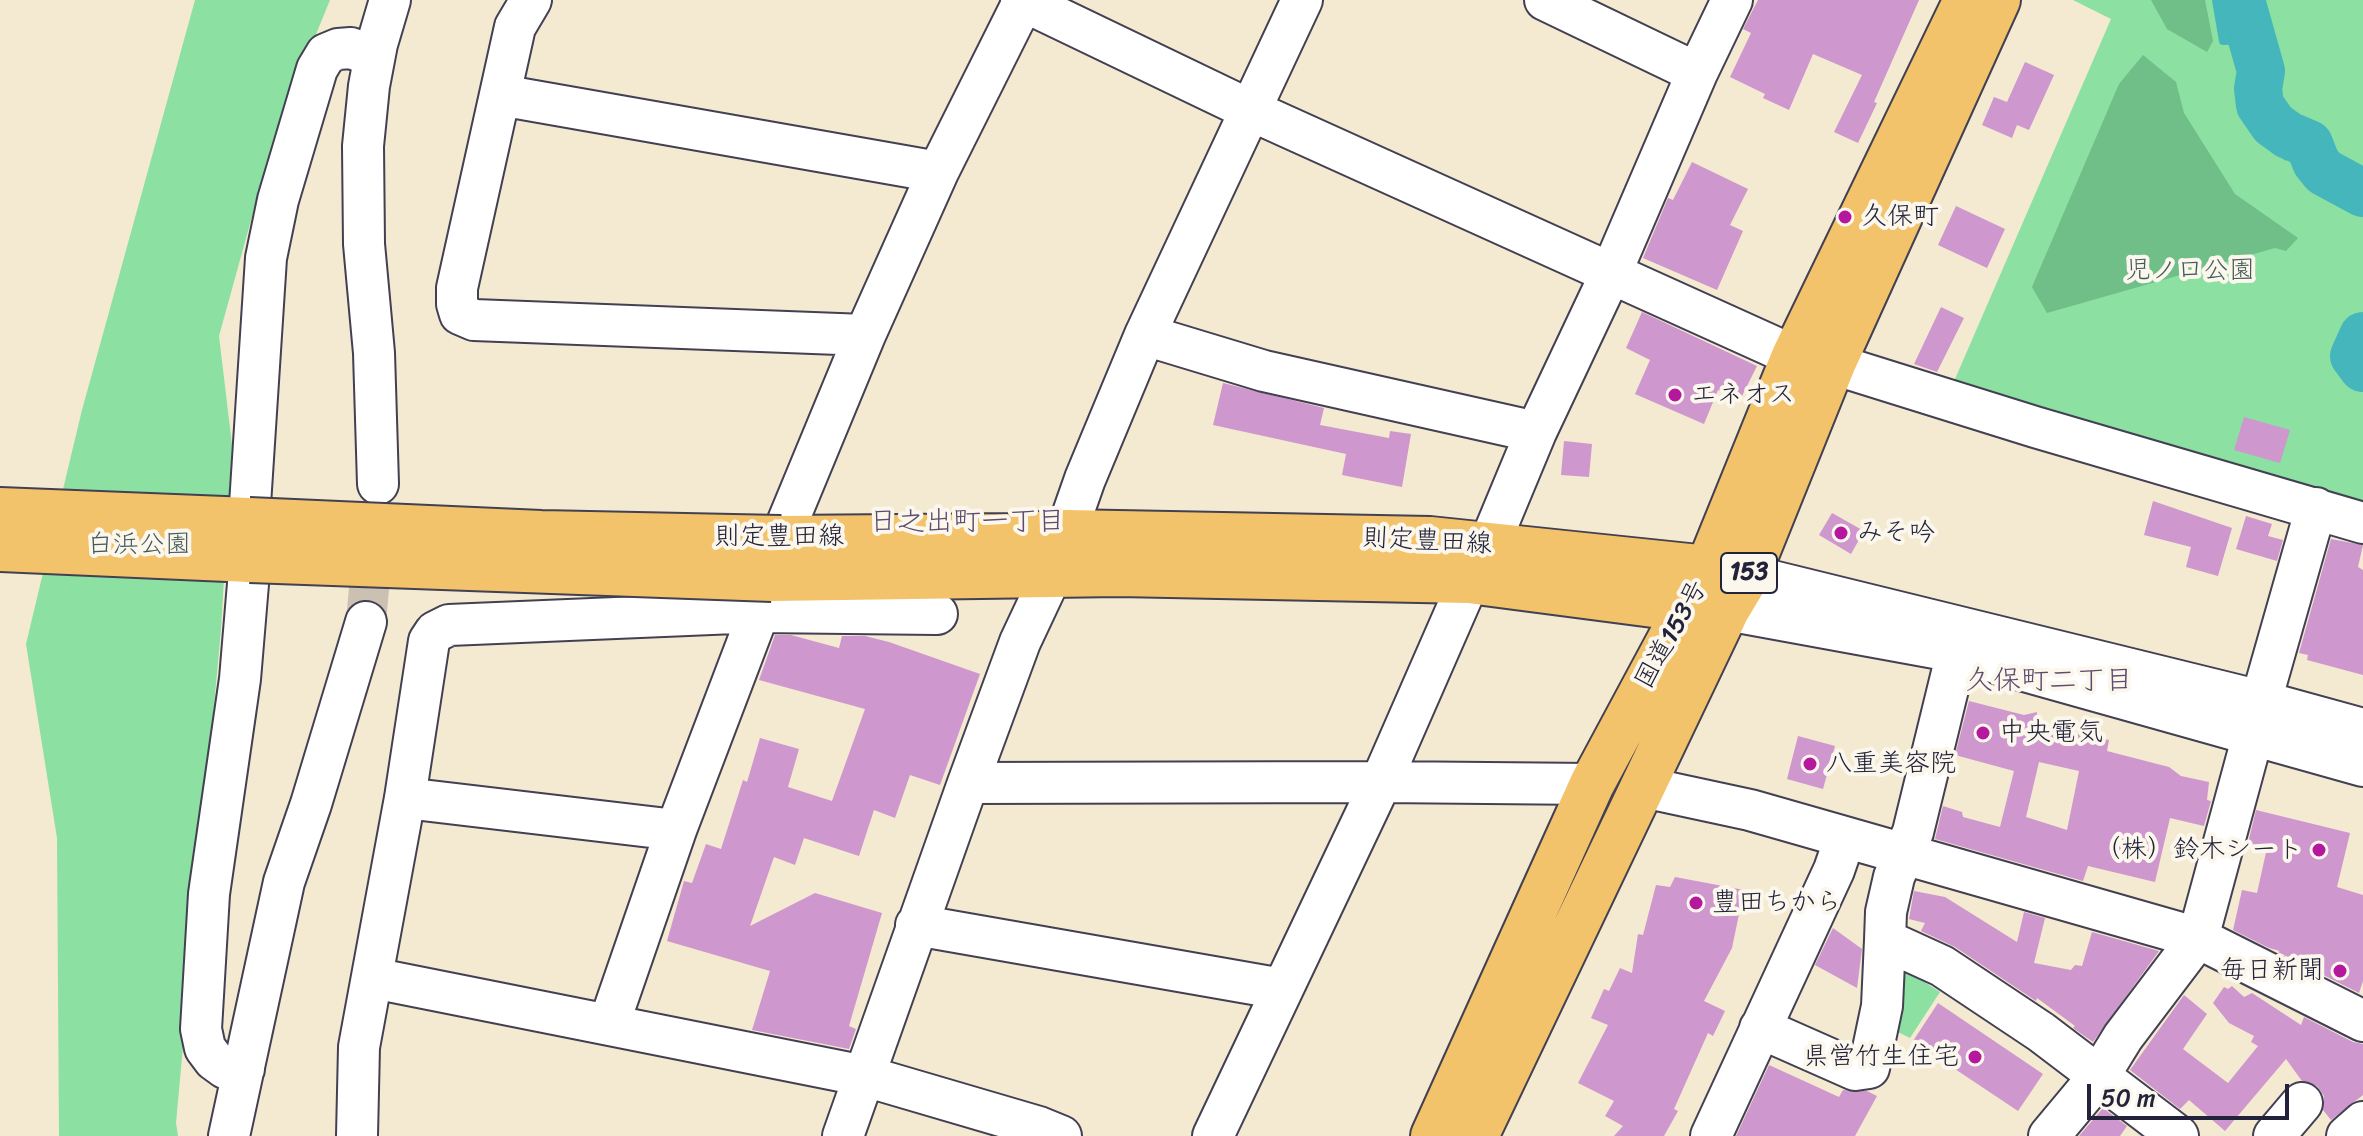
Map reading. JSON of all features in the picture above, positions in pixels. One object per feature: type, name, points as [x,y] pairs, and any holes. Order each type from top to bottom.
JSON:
[{"type":"main road","name":"国道153号","points":[[1476,1136],[1643,787],[1728,584],[1813,360],[1966,0]]},
{"type":"main road","name":"国道153号","points":[[1813,360],[1998,0]]},
{"type":"main road","name":"則定豊田線","points":[[0,510],[249,540],[771,576],[1051,576],[1479,563],[1728,584]]},
{"type":"main road","name":"則定豊田線","points":[[771,576],[1016,536],[1066,532],[1430,539],[1479,563],[1684,609],[1728,584]]},
{"type":"main road","name":"則定豊田線","points":[[0,549],[249,540]]},
{"type":"main road","name":"国道153号","points":[[1433,1136],[1592,784],[1684,609]]},
{"type":"street","points":[[378,484],[374,353],[364,230],[363,146],[374,57],[390,0]]},
{"type":"street","points":[[531,0],[515,27],[457,288],[460,314],[474,320],[865,335]]},
{"type":"street","points":[[609,1024],[676,830],[865,335],[938,172],[1023,0],[1250,110],[1611,273],[1813,360],[2363,523]]},
{"type":"street","points":[[843,1136],[968,783],[1020,642],[1051,576],[1085,479],[1145,335],[1302,0]]},
{"type":"street","points":[[1545,0],[1697,73]]},
{"type":"street","points":[[1213,1136],[1381,782],[1732,0]]},
{"type":"street","points":[[244,1069],[225,1068],[214,1060],[205,1048],[201,1029],[209,894],[240,679],[266,258],[278,200],[317,69],[326,54],[338,49],[351,48],[374,57]]},
{"type":"street","points":[[500,95],[938,172]]},
{"type":"street","points":[[1145,335],[1264,371],[1536,432]]},
{"type":"street","points":[[2049,1136],[2099,1076],[2123,1037],[2198,938],[2316,508]]},
{"type":"street","points":[[357,1136],[359,1047],[405,798],[429,641],[435,632],[449,625],[771,576],[937,614]]},
{"type":"street","points":[[1728,584],[1957,652],[2257,718],[2363,729]]},
{"type":"street","points":[[1728,584],[2257,718],[2363,766]]},
{"type":"street","points":[[229,1136],[284,882],[366,622]]},
{"type":"street","points":[[1760,1028],[1855,1070],[1869,1068],[1882,1006],[1886,912],[1891,889],[1913,832],[1957,652]]},
{"type":"street","points":[[968,783],[1592,784]]},
{"type":"street","points":[[1643,787],[1750,810],[2198,938],[2363,1021]]},
{"type":"street","points":[[405,798],[676,830]]},
{"type":"street","points":[[1711,1136],[1834,870],[1845,838]]},
{"type":"street","points":[[916,925],[1282,989]]},
{"type":"street","points":[[1885,940],[1942,966],[2041,1032],[2178,1136]]},
{"type":"street","points":[[373,978],[865,1076],[1061,1136]]},
{"type":"street","points":[[2274,1136],[2302,1103]]},
{"type":"street","points":[[2347,1136],[2363,1122]]},
{"type":"green space","name":"白浜公園","points":[[195,0],[330,0],[274,137],[219,336],[232,445],[221,629],[176,1123],[178,1136],[59,1136],[57,838],[26,644],[82,410]]},
{"type":"green space","name":"児ノ口公園","points":[[2073,0],[2363,0],[2363,508],[1952,386],[2111,19]]},
{"type":"green space","points":[[2151,0],[2205,0],[2213,41],[2207,52],[2167,29]]},
{"type":"green space","points":[[2143,55],[2176,82],[2184,113],[2235,194],[2298,238],[2286,251],[2275,248],[2047,313],[2032,287],[2119,84]]},
{"type":"green space","points":[[1904,969],[1940,992],[1910,1038],[1896,1031]]},
{"type":"water","points":[[2245,79],[2254,81],[2260,105],[2273,124],[2292,138],[2286,161],[2244,124],[2236,100],[2239,85]]},
{"type":"building","points":[[1758,0],[1919,0],[1858,143],[1834,132],[1862,75],[1813,54],[1789,110],[1730,77],[1751,33],[1743,29]]},
{"type":"building","points":[[2025,62],[2054,75],[2029,130],[2017,125],[2012,138],[1982,125],[1994,97],[2007,102]]},
{"type":"building","points":[[1692,162],[1748,189],[1730,225],[1743,231],[1717,290],[1643,258],[1668,198],[1673,200]]},
{"type":"building","points":[[1956,206],[2005,229],[1987,268],[1938,245]]},
{"type":"building","points":[[1941,307],[1964,318],[1937,372],[1914,364]]},
{"type":"building","points":[[1642,312],[1757,366],[1740,400],[1718,390],[1704,424],[1635,394],[1650,360],[1626,348]]},
{"type":"building","points":[[1223,383],[1324,408],[1320,425],[1389,438],[1390,431],[1411,434],[1402,487],[1342,475],[1346,454],[1213,425]]},
{"type":"building","points":[[2244,417],[2290,430],[2280,463],[2234,450]]},
{"type":"building","points":[[1564,441],[1592,444],[1589,477],[1561,475]]},
{"type":"building","points":[[2153,501],[2232,528],[2218,576],[2186,567],[2191,547],[2144,535]]},
{"type":"building","name":"みそ吟","points":[[1832,513],[1864,531],[1851,554],[1819,535]]},
{"type":"building","points":[[2246,516],[2272,524],[2268,536],[2283,540],[2277,561],[2236,549]]},
{"type":"building","points":[[2331,539],[2363,545],[2358,567],[2363,570],[2363,675],[2307,660],[2308,655],[2299,653]]},
{"type":"building","points":[[775,635],[791,635],[839,648],[842,636],[865,636],[980,674],[940,785],[910,775],[895,818],[874,810],[859,856],[804,838],[795,865],[774,857],[750,926],[815,893],[882,913],[849,1026],[856,1029],[849,1049],[752,1030],[770,971],[667,941],[684,881],[692,883],[706,844],[721,849],[760,738],[799,749],[788,787],[832,801],[865,709],[759,680]]},
{"type":"building","points":[[1969,701],[2024,715],[2037,712],[2036,726],[2109,740],[2107,751],[2169,767],[2181,776],[2209,782],[2207,800],[2211,801],[2204,826],[2170,818],[2155,882],[2088,866],[2083,881],[1935,839],[1943,806],[1962,812],[1963,817],[2000,827],[2014,771],[1955,755]],"holes":[[[2039,762],[2079,771],[2067,830],[2026,817]]]},
{"type":"building","name":"八重美容院","points":[[1798,736],[1835,746],[1823,789],[1787,779]]},
{"type":"building","points":[[2256,810],[2350,833],[2337,887],[2363,895],[2363,981],[2359,993],[2233,930],[2242,890],[2257,893],[2267,848],[2248,843]]},
{"type":"building","points":[[1675,877],[1744,890],[1732,948],[1704,1001],[1725,1011],[1713,1036],[1708,1033],[1674,1109],[1678,1111],[1664,1136],[1614,1136],[1623,1126],[1605,1116],[1614,1101],[1578,1083],[1608,1025],[1591,1018],[1604,989],[1609,991],[1620,968],[1632,973],[1638,934],[1643,935],[1656,885],[1670,887]]},
{"type":"building","points":[[1914,891],[1945,897],[2017,942],[2024,912],[2045,918],[2034,963],[2071,970],[2075,965],[2082,966],[2092,932],[2159,951],[2093,1042],[2037,998],[2036,1001],[1955,947],[1921,931],[1925,923],[1909,919]]},
{"type":"building","points":[[1833,928],[1862,949],[1857,988],[1815,965]]},
{"type":"building","points":[[2232,986],[2244,997],[2252,993],[2301,1025],[2304,1017],[2363,1044],[2363,1095],[2331,1120],[2323,1110],[2324,1096],[2317,1086],[2302,1081],[2286,1059],[2225,1131],[2189,1100],[2180,1109],[2130,1070],[2184,995],[2207,1014],[2183,1049],[2228,1083],[2258,1046],[2251,1042],[2254,1036],[2229,1023],[2213,1003],[2224,987],[2228,989]]},
{"type":"building","name":"県営竹生住宅","points":[[1938,1003],[2043,1074],[2018,1111],[1913,1041]]},
{"type":"building","points":[[1769,1065],[1839,1097],[1843,1090],[1867,1091],[1877,1096],[1855,1136],[1736,1136]]},
{"type":"building","points":[[2103,1108],[2127,1126],[2120,1136],[2079,1136]]},
{"type":"waterway","points":[[2216,0],[2223,41],[2252,40]]},
{"type":"waterway","points":[[2241,0],[2261,71],[2258,89],[2260,105],[2273,124],[2309,144],[2324,172],[2363,193]]},
{"type":"waterway","points":[[2363,336],[2354,356],[2363,368]]},
{"type":"tunnel","points":[[366,622],[374,532]]},
{"type":"place","name":"久保町","points":[[1845,217]]},
{"type":"place","name":"エネオス","points":[[1675,395]]},
{"type":"place","name":"みそ吟","points":[[1841,533]]},
{"type":"place","name":"中央電気","points":[[1983,733]]},
{"type":"place","name":"八重美容院","points":[[1810,764]]},
{"type":"place","name":"（株）鈴木シート","points":[[2319,850]]},
{"type":"place","name":"豊田ちから","points":[[1696,903]]},
{"type":"place","name":"毎日新聞","points":[[2340,971]]},
{"type":"place","name":"県営竹生住宅","points":[[1975,1057]]},
{"type":"district","name":"日之出町一丁目","points":[[967,523]]},
{"type":"district","name":"久保町二丁目","points":[[2049,682]]}]
